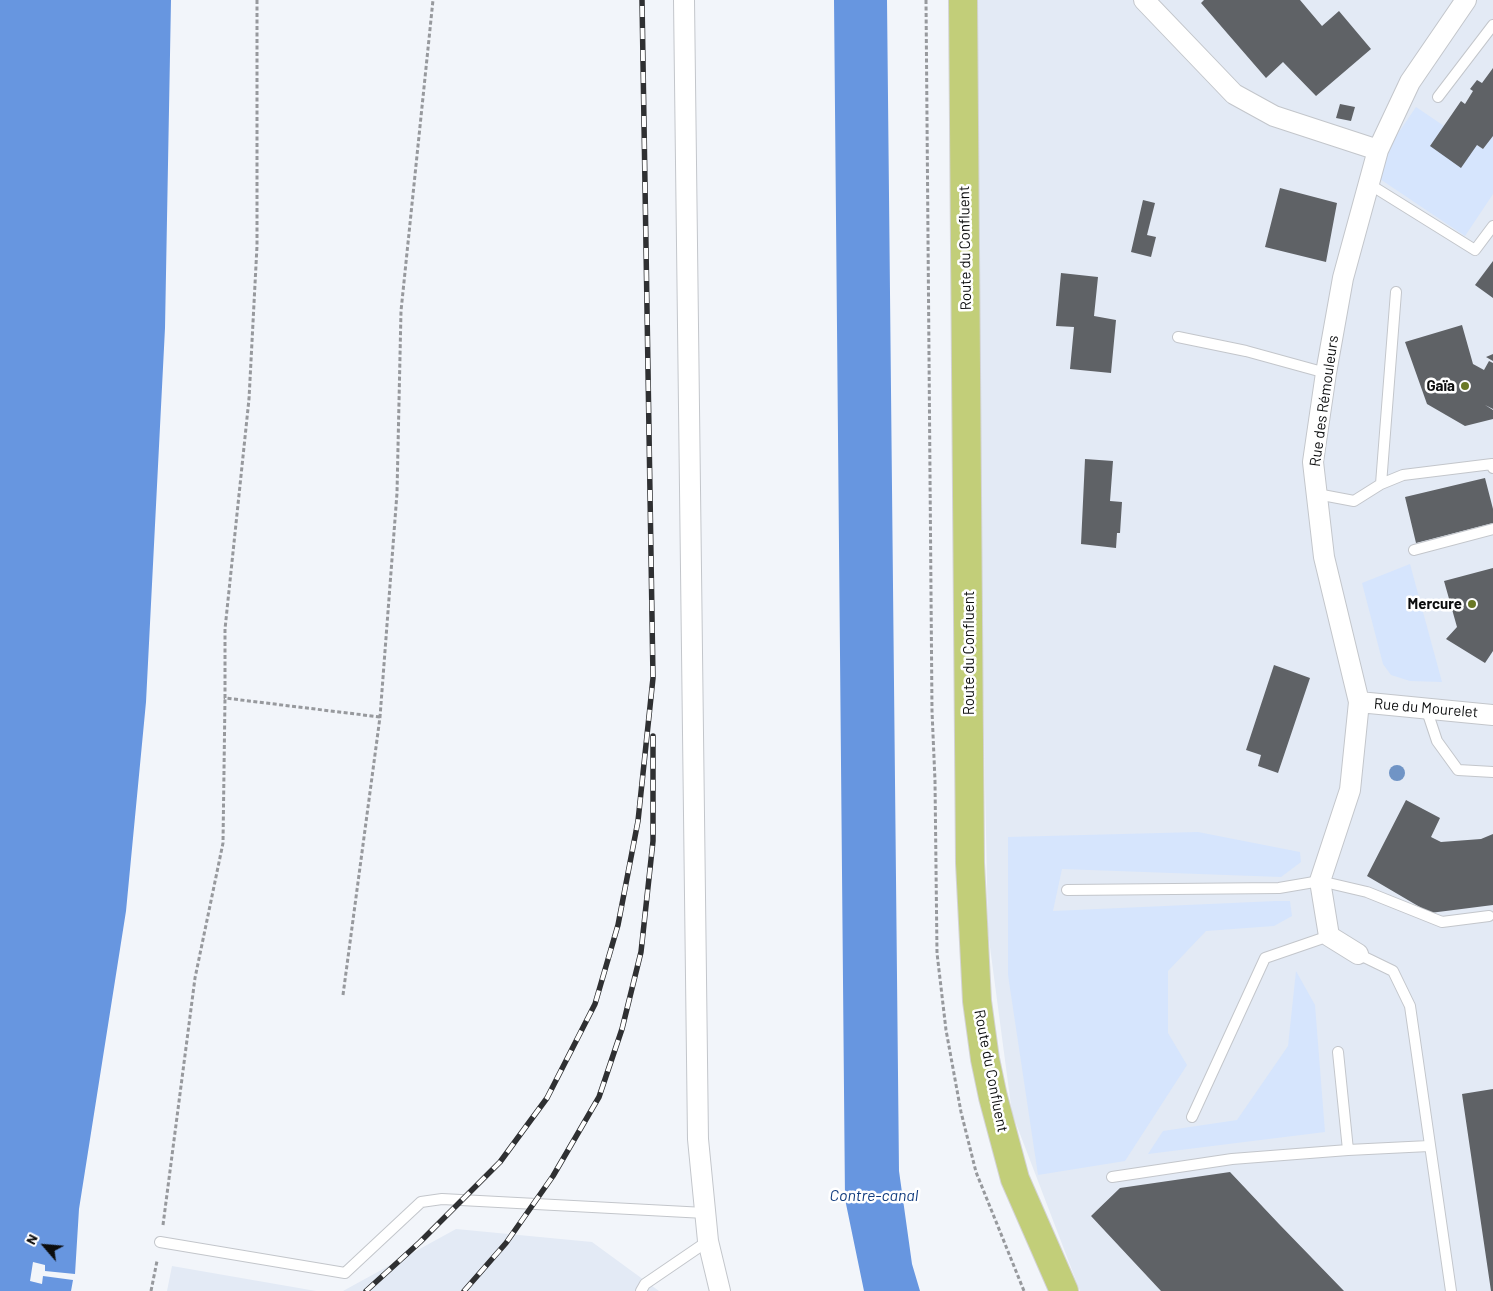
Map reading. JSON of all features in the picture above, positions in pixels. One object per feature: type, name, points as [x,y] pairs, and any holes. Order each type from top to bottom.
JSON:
[{"type":"main road","name":"Route du Confluent","points":[[963,0],[970,863],[977,1001],[985,1059],[993,1097],[1015,1179],[1064,1291]]},
{"type":"street","points":[[684,0],[698,1139],[708,1241],[720,1291]]},
{"type":"street","points":[[1144,0],[1234,94],[1274,116],[1378,150]]},
{"type":"street","name":"Rue des Rémouleurs","points":[[1329,936],[1320,881],[1350,790],[1359,702],[1324,558],[1313,462],[1326,373],[1343,278],[1378,150],[1410,82],[1466,0]]},
{"type":"street","name":"Rue du Mourelet","points":[[1359,702],[1493,714]]},
{"type":"street","points":[[1329,936],[1358,954]]},
{"type":"lane","points":[[1438,97],[1493,25]]},
{"type":"lane","points":[[1368,184],[1475,250],[1493,226]]},
{"type":"lane","points":[[1381,484],[1396,292]]},
{"type":"lane","points":[[1178,337],[1246,351],[1326,373]]},
{"type":"lane","points":[[1317,494],[1354,501],[1381,484],[1403,475],[1492,464],[1493,468]]},
{"type":"lane","points":[[1414,550],[1493,529]]},
{"type":"lane","points":[[1426,708],[1438,741],[1458,770],[1493,772]]},
{"type":"lane","points":[[1067,890],[1279,888],[1320,881],[1367,892],[1442,922],[1489,916]]},
{"type":"lane","points":[[1192,1117],[1265,958],[1329,936]]},
{"type":"lane","points":[[1358,954],[1392,972],[1410,1006],[1451,1291]]},
{"type":"lane","points":[[1338,1052],[1348,1150]]},
{"type":"lane","points":[[1112,1176],[1232,1159],[1429,1146]]},
{"type":"lane","points":[[160,1242],[345,1273],[421,1202],[442,1199],[705,1212]]},
{"type":"lane","points":[[641,1291],[646,1284],[708,1241]]},
{"type":"path","points":[[152,1291],[195,978],[223,843],[225,629],[249,399],[257,246],[258,0]]},
{"type":"path","points":[[343,995],[380,717],[397,493],[401,311],[433,0]]},
{"type":"path","points":[[225,698],[380,717]]},
{"type":"shaded area","points":[[978,0],[1493,0],[1493,1291],[1080,1291],[1012,1113],[988,932],[983,684]]},
{"type":"shaded area","points":[[1416,107],[1444,126],[1430,146],[1477,145],[1483,149],[1493,136],[1493,194],[1465,236],[1371,173]]},
{"type":"shaded area","points":[[1410,564],[1442,682],[1410,681],[1391,675],[1383,664],[1362,583]]},
{"type":"shaded area","points":[[1198,832],[1300,852],[1301,862],[1281,877],[1062,869],[1053,911],[1290,901],[1292,916],[1274,926],[1206,931],[1168,971],[1168,1033],[1187,1065],[1125,1161],[1038,1175],[1008,975],[1008,837]]},
{"type":"shaded area","points":[[1296,971],[1315,1005],[1325,1132],[1148,1154],[1163,1131],[1237,1120],[1288,1046]]},
{"type":"shaded area","points":[[456,1229],[592,1242],[659,1291],[343,1291]]},
{"type":"shaded area","points":[[172,1266],[316,1291],[167,1291]]},
{"type":"water","points":[[0,0],[171,0],[165,328],[146,702],[126,911],[79,1209],[75,1274],[45,1271],[45,1265],[33,1262],[30,1281],[42,1284],[43,1276],[73,1280],[71,1291],[0,1291]]},
{"type":"water","name":"Contre-canal","points":[[834,0],[887,0],[899,1171],[912,1264],[920,1291],[864,1291],[845,1199]]},
{"type":"building","points":[[1204,0],[1300,0],[1322,26],[1339,11],[1371,49],[1316,96],[1283,62],[1266,78],[1201,3]]},
{"type":"building","points":[[1493,68],[1493,136],[1483,149],[1477,145],[1461,168],[1430,146],[1461,101],[1465,104],[1473,91],[1470,89],[1477,80],[1482,83]]},
{"type":"building","points":[[1340,104],[1355,107],[1351,121],[1336,118]]},
{"type":"building","points":[[1280,188],[1337,203],[1326,262],[1265,247]]},
{"type":"building","points":[[1143,200],[1155,203],[1147,235],[1156,237],[1151,257],[1131,252]]},
{"type":"building","points":[[1493,261],[1493,298],[1475,285]]},
{"type":"building","points":[[1061,273],[1098,277],[1094,316],[1116,320],[1111,373],[1070,369],[1074,327],[1056,326]]},
{"type":"building","points":[[1462,325],[1473,364],[1484,370],[1489,361],[1493,363],[1493,409],[1485,405],[1493,410],[1493,419],[1465,426],[1427,404],[1405,342]]},
{"type":"building","points":[[1493,354],[1493,361],[1486,357]]},
{"type":"building","points":[[1085,459],[1113,461],[1110,501],[1122,502],[1120,533],[1117,533],[1116,548],[1081,544]]},
{"type":"building","points":[[1485,478],[1493,509],[1493,523],[1416,543],[1405,497]]},
{"type":"building","name":"Mercure","points":[[1493,568],[1493,651],[1485,663],[1446,639],[1457,627],[1444,581]]},
{"type":"building","points":[[1274,665],[1310,678],[1278,773],[1258,766],[1261,755],[1246,750]]},
{"type":"building","points":[[1406,800],[1440,818],[1431,837],[1441,842],[1481,839],[1493,834],[1493,905],[1430,913],[1367,876]]},
{"type":"building","points":[[1493,1089],[1493,1291],[1491,1291],[1462,1094]]},
{"type":"building","points":[[1230,1172],[1344,1291],[1161,1291],[1091,1216],[1120,1188]]},
{"type":"railway","points":[[366,1291],[420,1242],[500,1162],[547,1098],[595,1004],[618,925],[638,821],[653,678],[642,0]]},
{"type":"railway","points":[[464,1291],[506,1243],[553,1176],[599,1097],[622,1029],[641,952],[653,841],[653,736]]},
{"type":"place","name":"Gaïa","points":[[1465,386]]},
{"type":"place","name":"Mercure","points":[[1472,604]]}]
